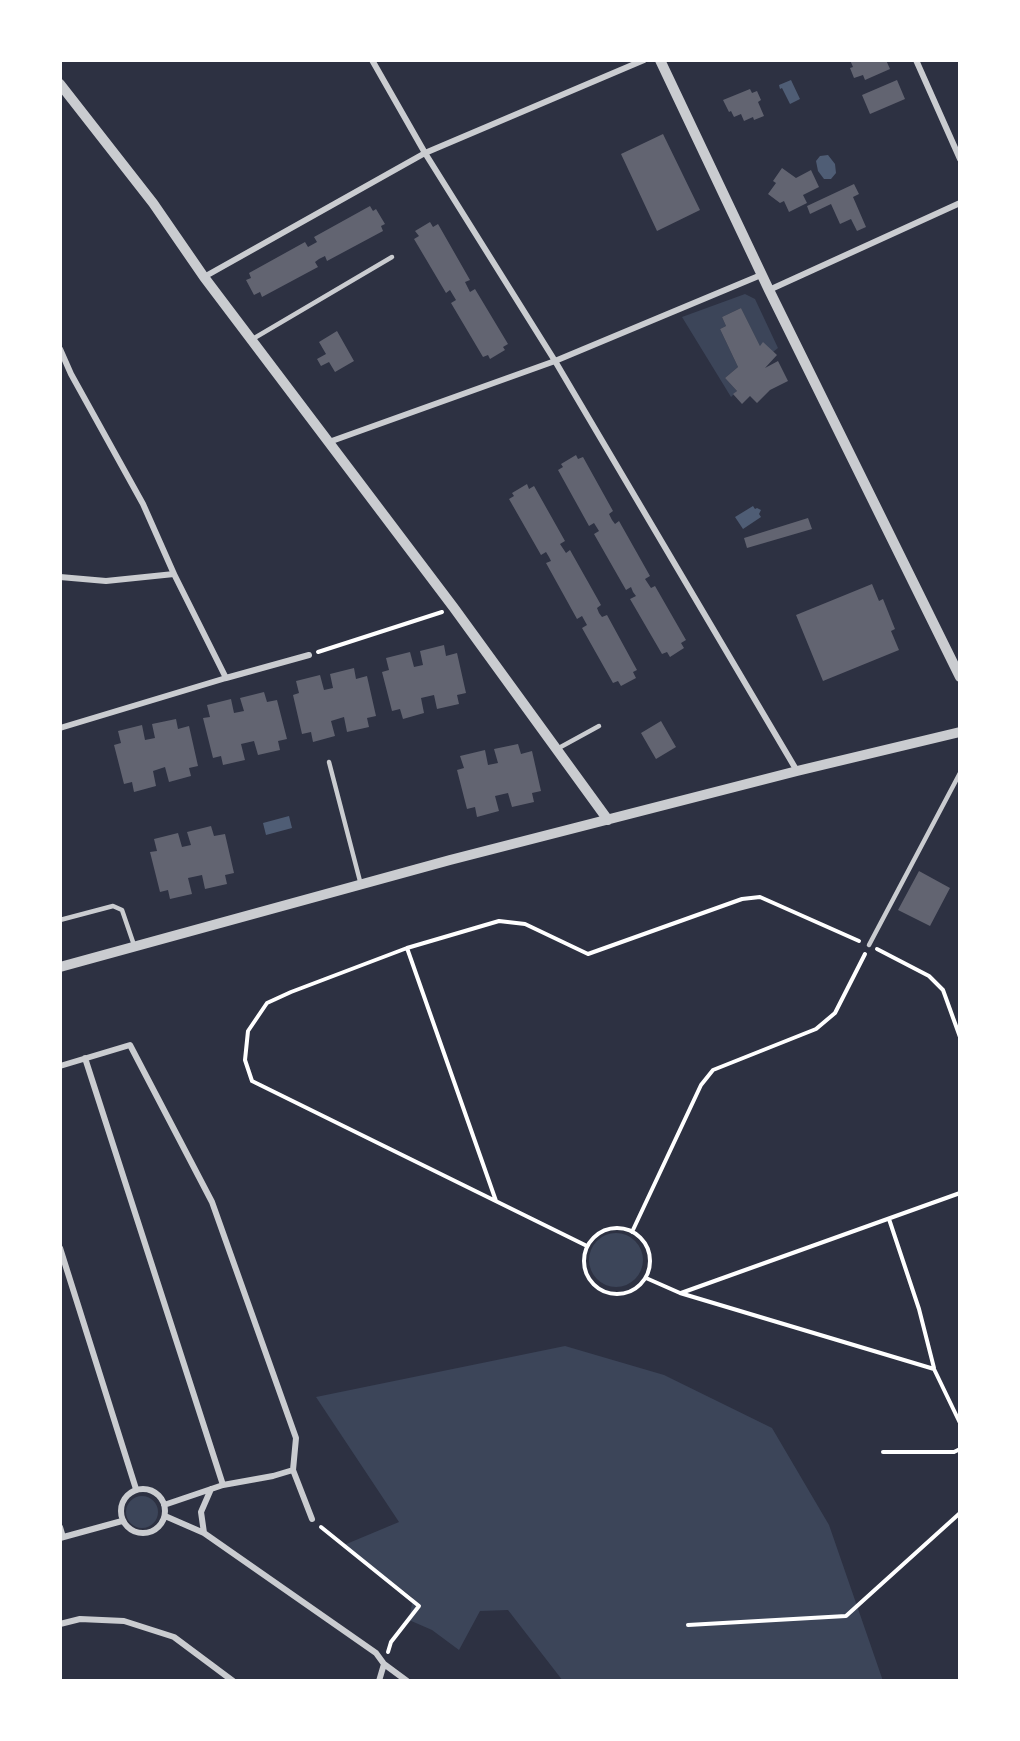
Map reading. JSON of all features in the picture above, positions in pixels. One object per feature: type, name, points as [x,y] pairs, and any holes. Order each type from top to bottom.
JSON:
[{"type":"street","points":[[372,60],[425,153],[555,361],[797,771]]},
{"type":"street","points":[[204,277],[425,153],[644,60]]},
{"type":"street","points":[[660,60],[761,275],[960,677]]},
{"type":"street","points":[[916,60],[960,159]]},
{"type":"street","points":[[60,84],[153,203],[204,277],[454,608],[608,820]]},
{"type":"street","points":[[769,290],[960,202]]},
{"type":"street","points":[[329,442],[555,361],[761,275]]},
{"type":"street","points":[[60,349],[71,374],[143,504],[174,574],[226,678]]},
{"type":"street","points":[[60,577],[106,581],[174,574]]},
{"type":"street","points":[[60,728],[309,655]]},
{"type":"street","points":[[60,967],[450,860],[797,771],[960,732]]},
{"type":"street","points":[[60,1066],[130,1045],[213,1202],[296,1438],[293,1470],[312,1520]]},
{"type":"street","points":[[85,1058],[223,1485]]},
{"type":"street","points":[[60,1248],[136,1489]]},
{"type":"street","points":[[164,1505],[223,1485],[293,1470]]},
{"type":"street","points":[[136,1489],[151,1490],[158,1494],[164,1505],[165,1516],[161,1524],[148,1533],[132,1531],[122,1521],[120,1508],[122,1501],[136,1489]]},
{"type":"street","points":[[204,1533],[201,1512],[211,1489]]},
{"type":"street","points":[[165,1516],[204,1533],[376,1653],[384,1664],[408,1681]]},
{"type":"street","points":[[60,1527],[62,1537],[122,1521]]},
{"type":"street","points":[[60,1624],[80,1619],[124,1621],[174,1637],[232,1681]]},
{"type":"street","points":[[379,1681],[384,1664]]},
{"type":"lane","points":[[252,340],[392,258]]},
{"type":"lane","points":[[556,749],[599,726]]},
{"type":"lane","points":[[329,762],[361,885]]},
{"type":"lane","points":[[869,945],[960,773]]},
{"type":"lane","points":[[60,920],[113,906],[122,910],[135,947]]},
{"type":"path","points":[[309,655],[454,608]]},
{"type":"path","points":[[587,1246],[252,1081],[245,1060],[248,1031],[267,1003],[407,948],[499,921],[525,924],[588,954],[741,898],[760,897],[869,945],[929,976],[943,990],[960,1037]]},
{"type":"path","points":[[632,1232],[701,1085],[713,1070],[816,1029],[835,1013],[869,945]]},
{"type":"path","points":[[407,948],[496,1201]]},
{"type":"path","points":[[680,1293],[960,1193]]},
{"type":"path","points":[[889,1219],[919,1309],[934,1369],[960,1423]]},
{"type":"path","points":[[613,1228],[632,1232],[644,1241],[649,1251],[650,1267],[646,1278],[636,1289],[621,1295],[598,1290],[590,1282],[583,1265],[587,1246],[595,1236],[605,1230],[613,1228]]},
{"type":"path","points":[[646,1278],[680,1293],[934,1369]]},
{"type":"path","points":[[883,1452],[954,1452],[960,1449]]},
{"type":"path","points":[[688,1625],[846,1616],[960,1513]]},
{"type":"path","points":[[312,1520],[419,1606],[391,1642],[384,1664]]},
{"type":"shaded area","points":[[791,80],[800,99],[790,104],[779,85]]},
{"type":"shaded area","points":[[828,155],[835,164],[836,173],[831,179],[824,179],[818,171],[816,161],[820,156]]},
{"type":"shaded area","points":[[745,294],[755,299],[778,348],[773,352],[760,346],[741,308],[722,317],[726,326],[720,329],[738,367],[725,378],[737,391],[731,397],[682,317]]},
{"type":"shaded area","points":[[753,506],[761,510],[759,514],[761,517],[743,529],[735,517]]},
{"type":"shaded area","points":[[289,816],[292,828],[266,835],[263,823]]},
{"type":"shaded area","points":[[616,1233],[626,1235],[635,1241],[641,1250],[643,1260],[641,1270],[635,1279],[626,1285],[616,1287],[606,1285],[597,1279],[591,1270],[589,1260],[591,1250],[597,1241],[606,1235]]},
{"type":"shaded area","points":[[565,1346],[664,1375],[772,1428],[829,1525],[883,1681],[563,1681],[508,1610],[480,1611],[459,1650],[432,1630],[409,1620],[413,1598],[344,1545],[399,1522],[316,1397]]},
{"type":"shaded area","points":[[142,1496],[153,1501],[158,1512],[153,1523],[142,1528],[131,1523],[126,1512],[131,1501]]},
{"type":"building","points":[[850,60],[886,60],[890,69],[865,80],[863,75],[854,78]]},
{"type":"building","points":[[897,80],[905,99],[870,114],[862,95]]},
{"type":"building","points":[[750,89],[752,93],[757,91],[761,100],[758,102],[764,116],[744,121],[741,114],[734,117],[731,111],[729,112],[723,100]]},
{"type":"building","points":[[663,134],[700,210],[657,231],[621,154]]},
{"type":"building","points":[[782,168],[796,178],[811,170],[819,187],[803,195],[807,203],[789,212],[784,201],[780,203],[768,194],[776,183],[773,181]]},
{"type":"building","points":[[854,184],[859,194],[853,197],[866,227],[857,231],[851,219],[840,224],[831,204],[810,214],[807,206]]},
{"type":"building","points":[[370,206],[373,211],[376,209],[385,224],[381,226],[383,231],[327,261],[325,256],[319,259],[315,262],[318,267],[262,297],[260,292],[254,295],[246,280],[251,278],[249,273],[305,242],[308,247],[317,242],[314,237]]},
{"type":"building","points":[[430,222],[433,227],[438,224],[470,280],[465,282],[470,292],[475,289],[508,344],[503,347],[505,350],[490,359],[488,355],[483,357],[451,303],[456,300],[450,290],[446,293],[414,239],[419,236],[415,231]]},
{"type":"building","points":[[741,308],[760,346],[763,342],[777,355],[765,368],[778,361],[788,381],[770,390],[757,403],[750,396],[742,404],[733,394],[737,391],[725,378],[738,367],[720,329],[726,326],[722,317]]},
{"type":"building","points":[[337,331],[354,361],[335,372],[329,362],[321,366],[317,359],[326,354],[319,342]]},
{"type":"building","points":[[576,455],[578,459],[583,457],[613,511],[609,514],[612,520],[615,524],[619,521],[650,576],[645,579],[651,588],[655,586],[686,640],[681,643],[684,648],[670,657],[667,652],[662,654],[630,599],[636,596],[631,587],[626,590],[594,534],[599,531],[594,523],[589,526],[558,470],[563,467],[561,464]]},
{"type":"building","points":[[527,484],[529,489],[534,486],[565,541],[560,544],[566,553],[570,550],[601,605],[597,608],[599,613],[602,617],[607,615],[637,670],[633,672],[636,678],[621,686],[618,681],[613,683],[582,628],[587,625],[582,616],[577,619],[546,563],[551,561],[549,557],[546,552],[541,555],[509,499],[514,496],[512,493]]},
{"type":"building","points":[[808,518],[812,529],[747,548],[744,538]]},
{"type":"building","points":[[872,584],[879,601],[883,599],[895,629],[891,631],[899,650],[823,681],[796,615]]},
{"type":"building","points":[[444,645],[446,656],[457,653],[466,693],[457,695],[459,704],[437,709],[434,695],[421,698],[424,713],[403,719],[400,709],[392,711],[382,672],[389,670],[386,658],[410,652],[414,667],[423,665],[420,651]]},
{"type":"building","points":[[354,668],[356,679],[367,676],[376,716],[367,718],[369,727],[347,732],[344,717],[331,721],[335,736],[313,742],[311,732],[302,734],[293,695],[299,693],[296,681],[320,675],[324,690],[333,688],[330,674]]},
{"type":"building","points":[[264,692],[267,702],[277,700],[287,739],[278,741],[280,750],[258,755],[254,741],[241,744],[245,760],[223,765],[221,756],[213,758],[203,718],[210,717],[207,705],[231,699],[234,713],[244,711],[240,698]]},
{"type":"building","points":[[176,719],[178,729],[189,726],[198,766],[189,768],[191,776],[169,782],[165,767],[153,771],[156,786],[134,792],[132,782],[124,784],[114,745],[121,743],[118,731],[142,725],[145,740],[155,738],[152,724]]},
{"type":"building","points":[[661,721],[676,747],[656,759],[641,733]]},
{"type":"building","points":[[518,744],[521,754],[532,751],[541,791],[532,793],[534,802],[512,807],[508,793],[495,796],[499,811],[477,817],[475,807],[467,809],[457,770],[464,768],[460,756],[485,750],[488,765],[498,763],[494,749]]},
{"type":"building","points":[[211,826],[214,836],[225,834],[234,873],[225,875],[227,884],[205,889],[202,875],[188,878],[192,894],[170,899],[168,890],[160,892],[150,852],[157,851],[154,839],[178,833],[182,847],[191,845],[187,832]]},
{"type":"building","points":[[919,871],[950,888],[930,926],[898,910]]}]
